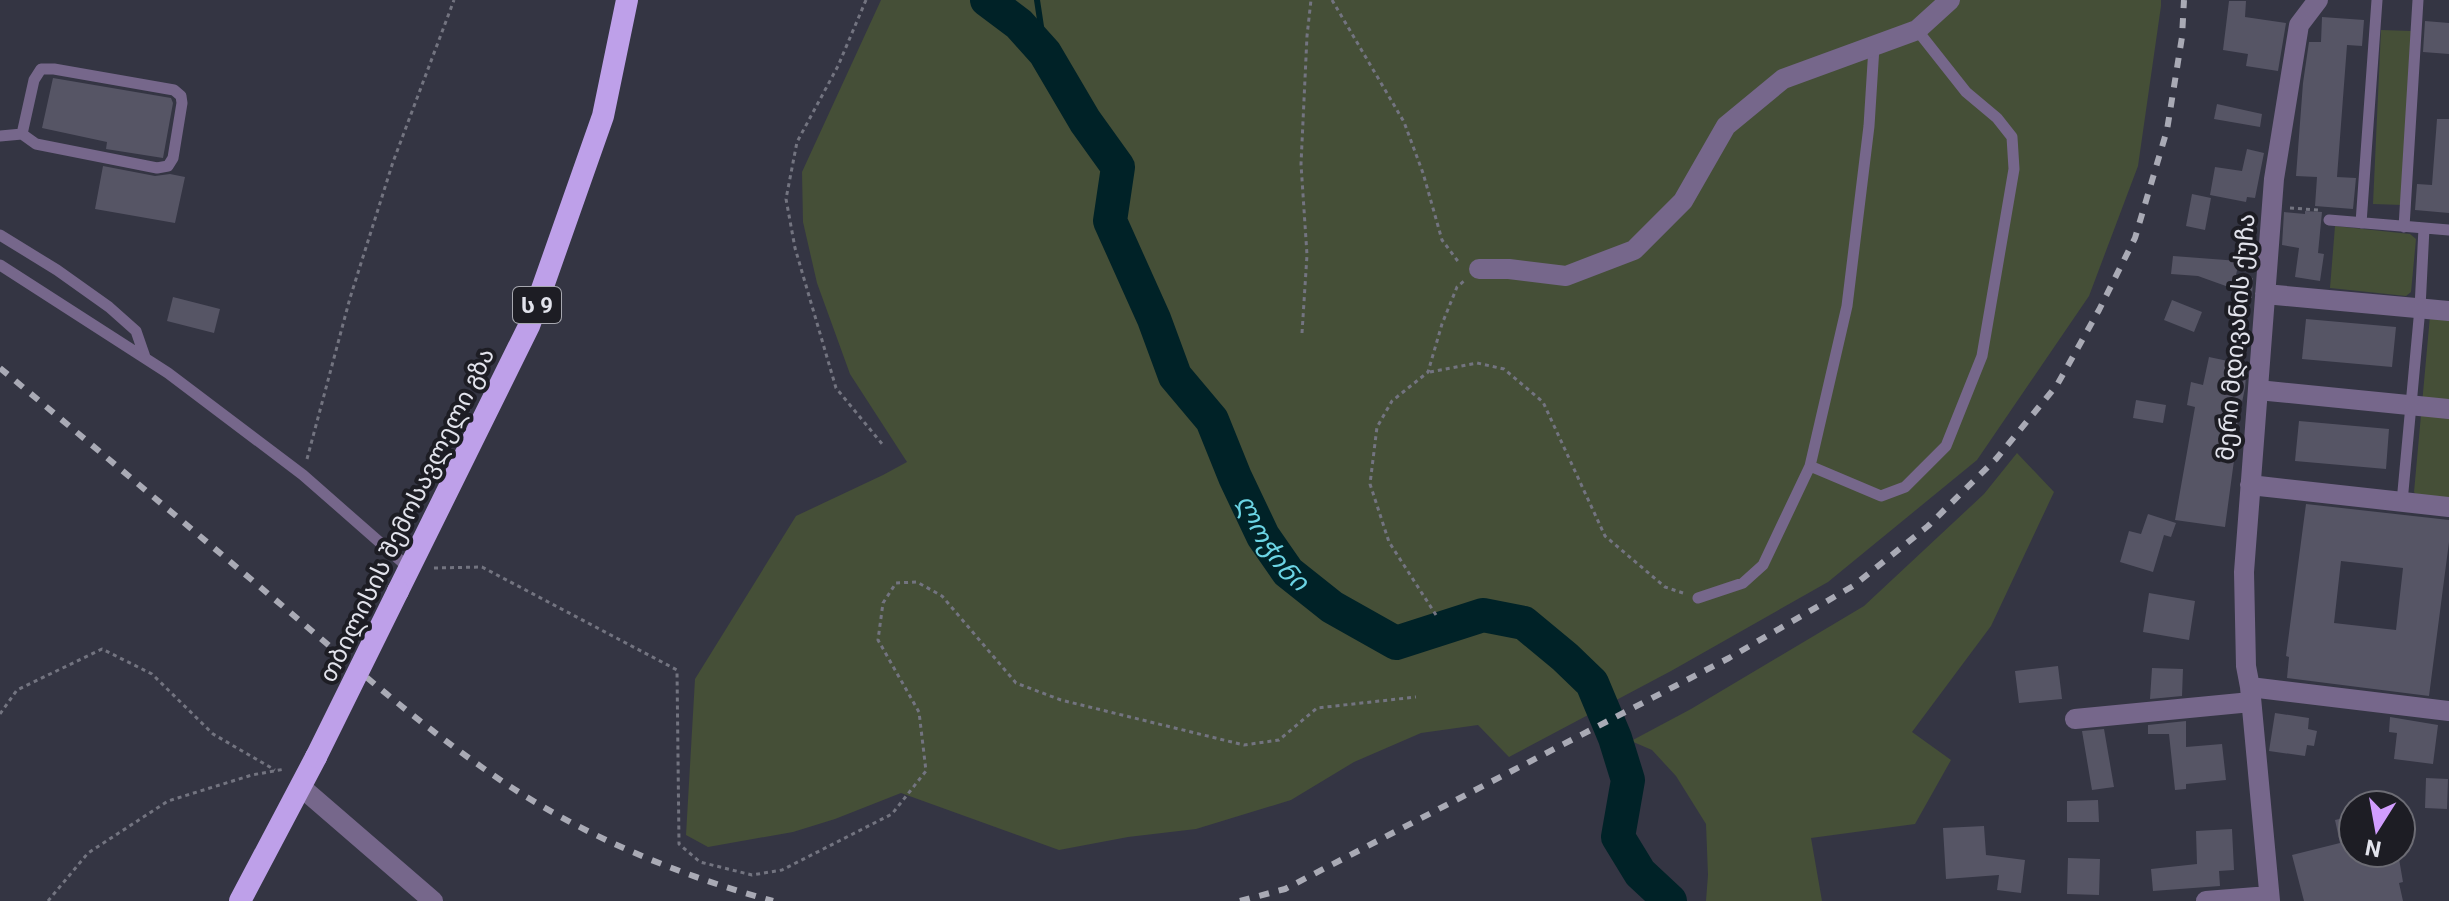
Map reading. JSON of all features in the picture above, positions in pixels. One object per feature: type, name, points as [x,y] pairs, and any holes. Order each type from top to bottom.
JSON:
[{"type":"highway","name":"თბილისის შემოსავლელი გზა","points":[[240,901],[301,787],[529,326],[603,116],[627,0]]},
{"type":"street","points":[[1479,269],[1509,269],[1566,276],[1634,250],[1683,201],[1726,126],[1783,79],[1917,30],[1950,0]]},
{"type":"street","name":"მერი მდივანის ქუჩა","points":[[2270,898],[2246,666],[2244,572],[2274,179],[2299,25],[2318,0]]},
{"type":"street","points":[[2265,294],[2449,311]]},
{"type":"street","points":[[2258,390],[2449,409]]},
{"type":"street","points":[[2250,485],[2449,507]]},
{"type":"street","points":[[2075,719],[2250,695],[2449,711]]},
{"type":"street","points":[[301,787],[433,901]]},
{"type":"street","points":[[2206,901],[2270,898]]},
{"type":"lane","points":[[2361,223],[2377,0]]},
{"type":"lane","points":[[2404,227],[2418,0]]},
{"type":"lane","points":[[1810,466],[1881,496],[1905,487],[1946,446],[1982,356],[2014,169],[2012,137],[1997,118],[1966,92],[1917,30]]},
{"type":"lane","points":[[1698,598],[1743,583],[1763,565],[1810,466],[1847,306],[1869,126],[1874,47]]},
{"type":"lane","points":[[0,136],[22,134],[36,144],[157,168],[168,166],[173,158],[181,96],[174,90],[41,69],[34,80],[22,134]]},
{"type":"lane","points":[[2329,220],[2449,230]]},
{"type":"lane","points":[[2402,502],[2420,308],[2424,228]]},
{"type":"lane","points":[[0,235],[109,307],[136,331],[145,357]]},
{"type":"lane","points":[[0,265],[65,310],[145,357],[303,475],[409,568]]},
{"type":"path","points":[[303,475],[350,298],[393,162],[454,0]]},
{"type":"path","points":[[866,0],[838,66],[797,142],[786,199],[795,248],[836,388],[883,445]]},
{"type":"path","points":[[1302,333],[1307,255],[1301,164],[1311,0]]},
{"type":"path","points":[[1332,0],[1404,122],[1423,173],[1442,240],[1458,264],[1479,269]]},
{"type":"path","points":[[2273,206],[2322,211],[2329,220]]},
{"type":"path","points":[[1428,372],[1457,287],[1479,269]]},
{"type":"path","points":[[1436,615],[1389,542],[1370,484],[1377,427],[1392,401],[1428,372],[1477,363],[1504,369],[1543,402],[1605,536],[1665,587],[1698,598]]},
{"type":"path","points":[[409,568],[482,567],[677,670],[679,844],[700,862],[752,875],[782,870],[892,814],[926,771],[919,712],[878,640],[883,603],[896,583],[917,582],[942,596],[1016,683],[1061,700],[1244,745],[1279,740],[1317,708],[1416,697]]},
{"type":"path","points":[[0,714],[17,690],[102,649],[152,674],[213,734],[275,770]]},
{"type":"path","points":[[48,901],[88,853],[168,801],[314,760]]},
{"type":"green space","points":[[881,0],[2161,0],[2161,6],[2138,166],[2089,296],[1977,460],[1828,582],[1671,671],[1509,757],[1478,725],[1421,733],[1354,762],[1291,800],[1196,829],[1059,850],[901,793],[793,832],[708,847],[686,835],[695,679],[796,516],[907,462],[850,374],[817,283],[803,222],[802,172]]},
{"type":"green space","points":[[2381,30],[2411,31],[2403,205],[2373,204]]},
{"type":"green space","points":[[2335,226],[2410,234],[2416,239],[2411,292],[2406,296],[2330,288]]},
{"type":"green space","points":[[2430,316],[2449,318],[2449,502],[2419,498],[2414,492]]},
{"type":"green space","points":[[2017,453],[2054,492],[1991,626],[1912,732],[1951,760],[1915,824],[1811,838],[1822,901],[1706,901],[1706,824],[1676,776],[1652,750],[1631,741],[1864,606],[1984,494]]},
{"type":"building","points":[[2229,1],[2246,1],[2245,17],[2286,23],[2278,71],[2246,66],[2248,54],[2223,50]]},
{"type":"building","points":[[2322,17],[2364,20],[2362,46],[2347,45],[2337,177],[2356,178],[2353,209],[2315,206],[2317,177],[2296,176],[2309,42],[2321,42]]},
{"type":"building","points":[[2425,21],[2449,23],[2449,54],[2423,52]]},
{"type":"building","points":[[53,78],[171,98],[173,103],[163,158],[106,149],[107,142],[42,128]]},
{"type":"building","points":[[2217,104],[2262,114],[2260,127],[2214,119]]},
{"type":"building","points":[[2437,119],[2449,119],[2449,213],[2415,210],[2417,184],[2432,185]]},
{"type":"building","points":[[2247,149],[2264,153],[2255,198],[2247,197],[2246,202],[2210,195],[2215,167],[2242,171]]},
{"type":"building","points":[[103,166],[155,176],[170,174],[185,177],[175,223],[95,209]]},
{"type":"building","points":[[2192,194],[2211,198],[2205,230],[2186,226]]},
{"type":"building","points":[[2305,211],[2322,212],[2318,253],[2324,254],[2320,281],[2295,277],[2299,248],[2282,245],[2284,212],[2305,214]]},
{"type":"building","points":[[2173,256],[2239,261],[2236,275],[2253,278],[2252,298],[2236,296],[2237,290],[2198,276],[2171,274]]},
{"type":"building","points":[[173,297],[220,309],[214,333],[167,321]]},
{"type":"building","points":[[2172,300],[2202,312],[2194,332],[2164,320]]},
{"type":"building","points":[[2306,319],[2396,327],[2392,367],[2302,359]]},
{"type":"building","points":[[2209,357],[2247,365],[2225,527],[2175,520],[2195,407],[2187,405],[2191,382],[2203,385]]},
{"type":"building","points":[[2136,400],[2166,405],[2163,423],[2133,418]]},
{"type":"building","points":[[2299,421],[2389,429],[2386,469],[2295,461]]},
{"type":"building","points":[[2306,504],[2449,520],[2449,542],[2429,696],[2287,678],[2289,657],[2286,656]],"holes":[[[2341,561],[2403,568],[2396,630],[2334,623]]]},
{"type":"building","points":[[2148,514],[2176,523],[2171,537],[2164,535],[2153,572],[2120,562],[2129,531],[2141,534]]},
{"type":"building","points":[[2149,593],[2195,601],[2189,640],[2143,632]]},
{"type":"building","points":[[2058,666],[2062,699],[2019,703],[2015,671]]},
{"type":"building","points":[[2152,668],[2183,669],[2182,696],[2150,699]]},
{"type":"building","points":[[2275,713],[2309,718],[2308,729],[2317,731],[2314,746],[2307,745],[2305,756],[2269,751]]},
{"type":"building","points":[[2390,717],[2438,725],[2433,764],[2394,759],[2397,733],[2389,732]]},
{"type":"building","points":[[2186,721],[2186,747],[2222,744],[2226,780],[2186,784],[2186,789],[2175,790],[2169,734],[2148,734],[2148,725]]},
{"type":"building","points":[[2104,729],[2114,787],[2092,790],[2082,731]]},
{"type":"building","points":[[2426,778],[2448,779],[2447,809],[2425,808]]},
{"type":"building","points":[[2098,800],[2099,822],[2067,822],[2067,801]]},
{"type":"building","points":[[1984,826],[1986,855],[2025,860],[2021,893],[1997,890],[1999,875],[1946,879],[1943,828]]},
{"type":"building","points":[[2232,829],[2234,870],[2219,871],[2220,886],[2153,891],[2151,869],[2197,864],[2196,831]]},
{"type":"building","points":[[2337,844],[2337,869],[2401,869],[2403,882],[2399,883],[2403,901],[2304,901],[2292,855]]},
{"type":"building","points":[[2068,858],[2100,859],[2099,895],[2067,894]]},
{"type":"waterway","name":"ლოჭინი","points":[[987,0],[1019,24],[1045,53],[1085,121],[1118,167],[1110,221],[1154,319],[1175,376],[1212,420],[1263,536],[1288,572],[1332,607],[1396,643],[1483,615],[1524,623],[1565,657],[1592,683],[1615,738],[1628,780],[1618,837],[1640,873],[1670,901]]},
{"type":"waterway","points":[[1037,0],[1045,53]]},
{"type":"railway","points":[[1240,901],[1285,889],[1729,658],[1853,586],[1928,526],[1996,459],[2057,385],[2135,238],[2167,130],[2182,37],[2184,0]]},
{"type":"railway","points":[[0,368],[390,697],[482,767],[544,807],[639,855],[773,901]]}]
